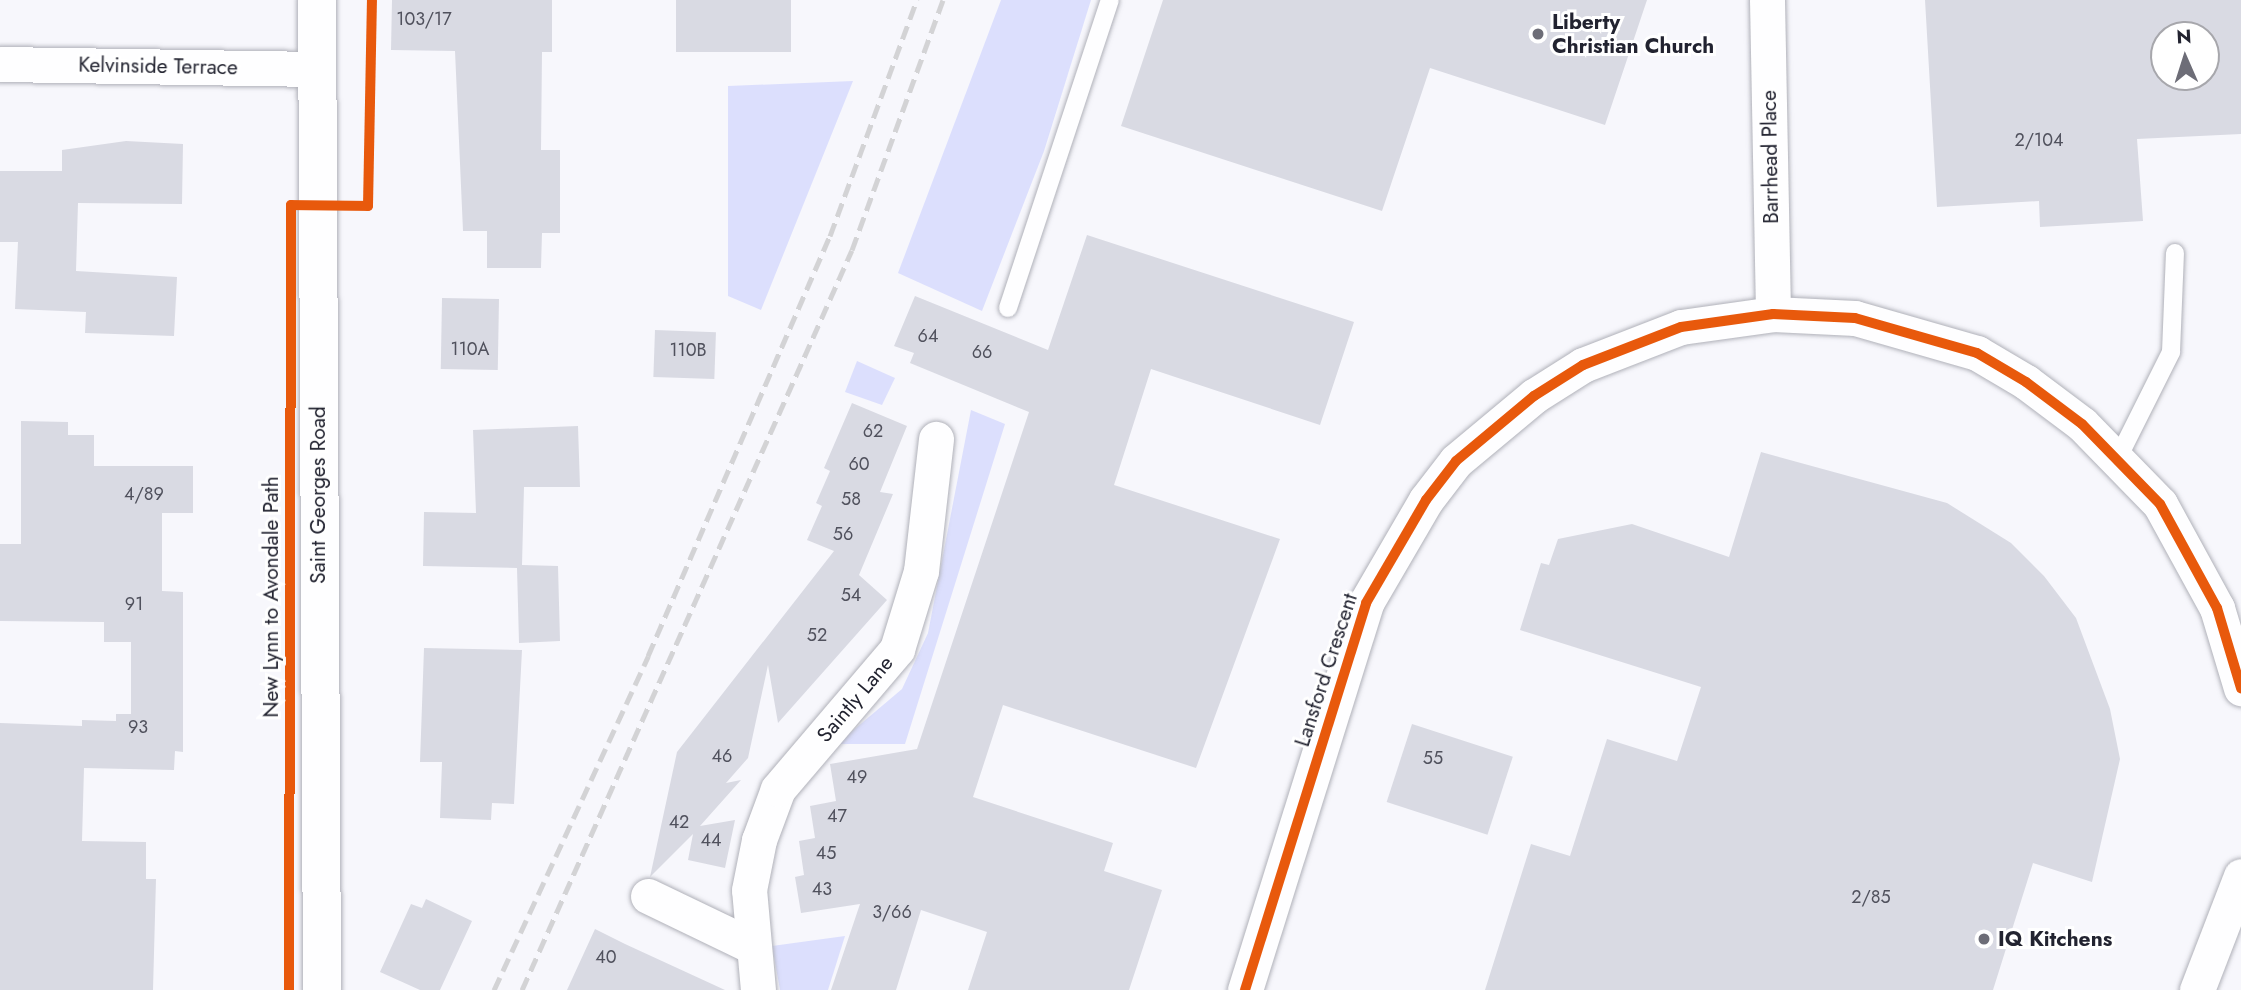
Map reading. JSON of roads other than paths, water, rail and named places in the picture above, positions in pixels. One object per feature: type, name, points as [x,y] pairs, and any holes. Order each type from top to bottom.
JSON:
[{"type":"main road","name":"Saint Georges Road","points":[[317,0],[322,990]]},
{"type":"street","name":"Barrhead Place","points":[[1767,0],[1773,314]]},
{"type":"street","name":"Kelvinside Terrace","points":[[0,64],[316,69]]},
{"type":"street","name":"Lansford Crescent","points":[[1245,990],[1366,603],[1449,471],[1534,396],[1583,365],[1681,327],[1773,314],[1855,318],[1977,353],[2026,382],[2118,458],[2160,504],[2194,558],[2241,688]]},
{"type":"street","name":"Saintly Lane","points":[[758,990],[752,946],[750,890],[778,789],[897,649],[921,571],[936,439]]},
{"type":"street","points":[[2197,990],[2241,876]]},
{"type":"street","points":[[648,896],[752,946]]},
{"type":"lane","points":[[1008,308],[1110,0]]},
{"type":"lane","points":[[2118,458],[2171,352],[2175,253]]},
{"type":"railway","points":[[494,990],[648,656],[830,236],[917,0]]},
{"type":"railway","points":[[522,990],[852,250],[943,0]]},
{"type":"place","name":"Liberty Christian Church","points":[[1538,34]]},
{"type":"place","name":"IQ Kitchens","points":[[1984,939]]}]
